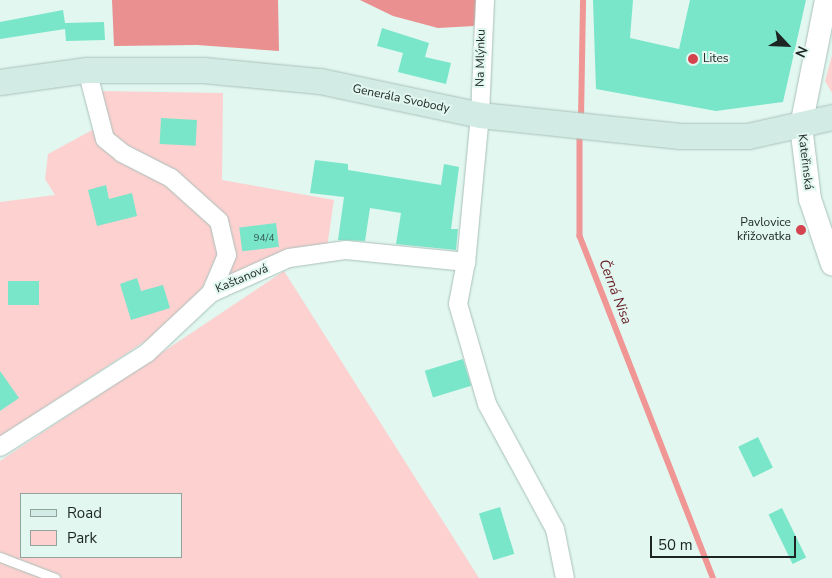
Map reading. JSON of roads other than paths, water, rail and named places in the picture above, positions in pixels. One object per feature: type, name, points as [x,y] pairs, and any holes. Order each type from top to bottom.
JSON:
[{"type":"main road","name":"Generála Svobody","points":[[0,82],[87,70],[203,70],[320,82],[480,115],[545,124],[680,136],[748,136],[801,126],[832,117]]},
{"type":"street","name":"Na Mlýnku","points":[[480,115],[485,0]]},
{"type":"street","name":"Kateřinská","points":[[827,14],[801,126],[810,199],[831,258]]},
{"type":"street","name":"Kaštanová","points":[[87,70],[105,139],[122,153],[171,178],[220,220],[227,255],[211,293]]},
{"type":"street","points":[[480,115],[466,262],[458,304],[487,404],[555,529],[565,578]]},
{"type":"street","name":"Kaštanová","points":[[211,293],[289,258],[346,250],[466,262]]},
{"type":"street","points":[[0,447],[147,353],[211,293]]},
{"type":"lane","points":[[0,557],[55,578]]},
{"type":"waterway","name":"Černá Nisa","points":[[581,118],[583,0]]},
{"type":"waterway","name":"Černá Nisa","points":[[580,133],[580,236],[713,578]]},
{"type":"place","name":"Lites","points":[[693,59]]},
{"type":"place","name":"Pavlovice křižovatka","points":[[801,230]]}]
